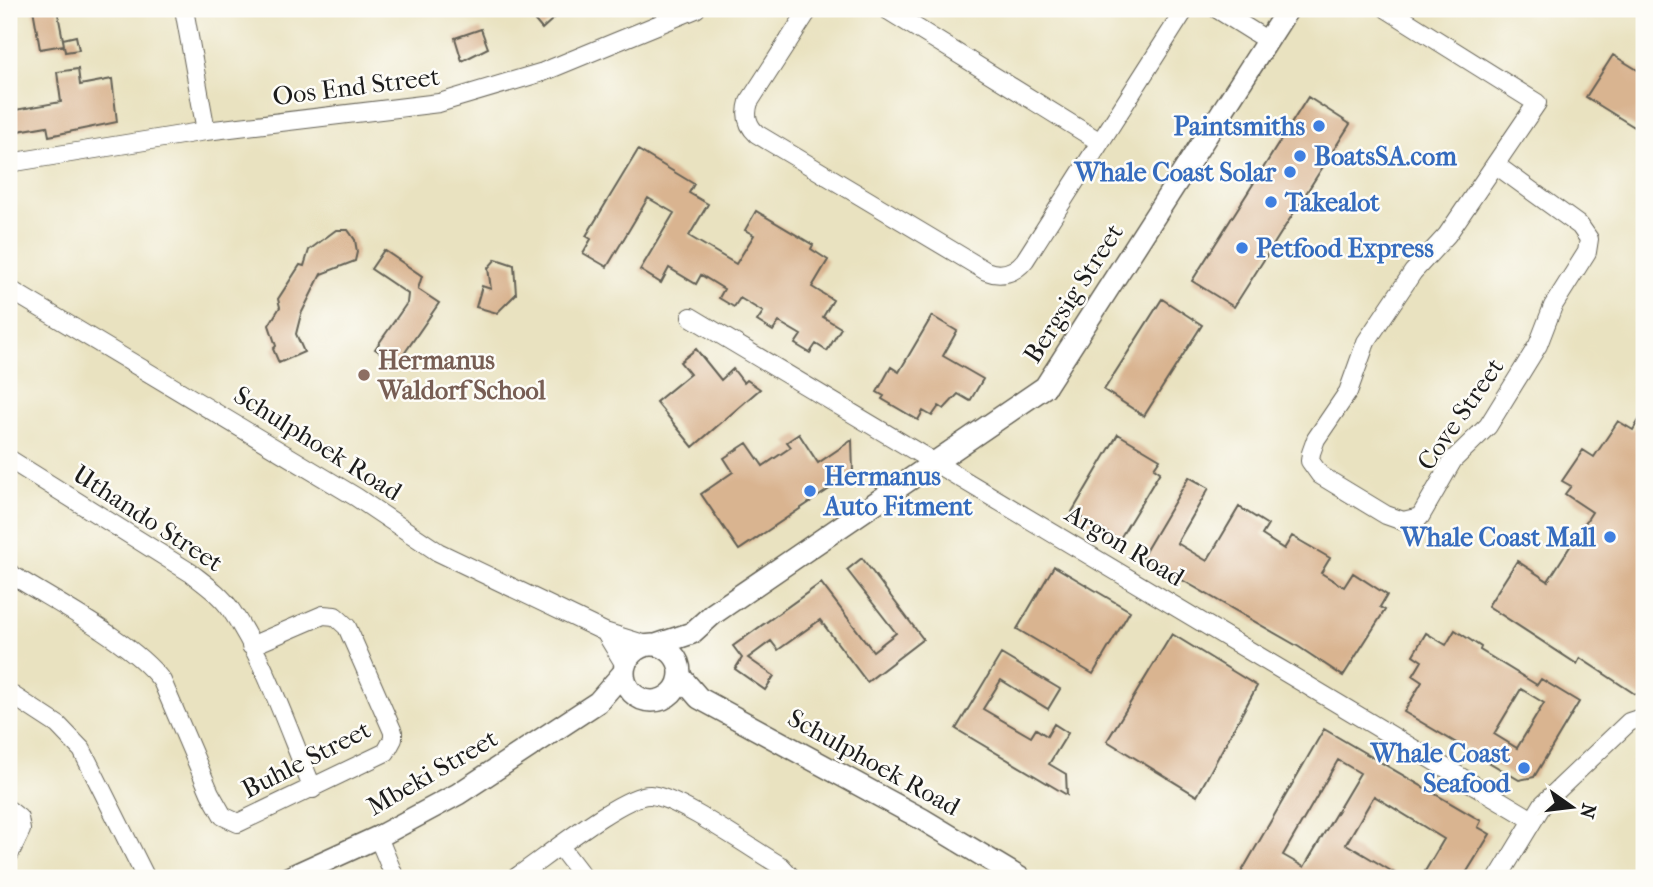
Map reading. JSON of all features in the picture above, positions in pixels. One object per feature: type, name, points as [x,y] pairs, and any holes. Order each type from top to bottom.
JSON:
[{"type":"street","points":[[184,9],[206,131]]},
{"type":"street","name":"Oos End Street","points":[[9,163],[206,131],[403,109],[474,95],[544,72],[696,9]]},
{"type":"street","points":[[809,9],[749,102],[747,115],[750,127],[757,134],[986,271],[1004,274],[1021,265],[1183,10],[1196,14],[1208,9]]},
{"type":"street","points":[[886,9],[1100,142]]},
{"type":"street","points":[[1217,9],[1268,41]]},
{"type":"street","name":"Bergsig Street","points":[[652,645],[692,633],[713,614],[1035,395],[1056,373],[1288,9]]},
{"type":"street","name":"Cove Street","points":[[1387,9],[1537,103],[1437,249],[1413,272],[1366,342],[1348,392],[1316,439],[1311,453],[1310,461],[1320,475],[1386,515],[1403,521],[1420,517],[1428,509],[1453,460],[1488,426],[1533,354],[1553,306],[1589,247],[1587,233],[1580,226],[1496,165]]},
{"type":"street","name":"Schulphoek Road","points":[[9,289],[356,498],[438,552],[605,632],[652,645]]},
{"type":"street","name":"Argon Road","points":[[691,317],[1531,819]]},
{"type":"street","name":"Uthando Street","points":[[9,459],[191,573],[231,609],[251,646],[313,789]]},
{"type":"street","name":"Buhle Street","points":[[9,573],[121,645],[153,669],[162,681],[210,793],[227,819],[243,821],[386,752],[393,739],[393,732],[347,627],[335,616],[323,615],[251,646]]},
{"type":"street","points":[[605,632],[625,668],[627,685],[638,697],[653,701],[668,696],[678,684],[680,671],[671,653],[652,645],[632,653],[625,668]]},
{"type":"street","name":"Bergsig Street","points":[[680,671],[692,633]]},
{"type":"street","name":"Mbeki Street","points":[[288,878],[377,837],[458,794],[598,702],[625,668]]},
{"type":"street","name":"Schulphoek Road","points":[[680,671],[699,698]]},
{"type":"street","points":[[9,692],[58,725],[82,750],[146,878]]},
{"type":"street","name":"Schulphoek Road","points":[[668,696],[699,698],[922,819],[1020,878]]},
{"type":"street","name":"Mbeki Street","points":[[598,702],[638,697]]},
{"type":"street","points":[[1498,878],[1531,819],[1543,804],[1629,723],[1644,717]]},
{"type":"street","points":[[515,878],[625,801],[650,795],[672,802],[705,821],[781,866],[792,878]]},
{"type":"street","points":[[9,810],[19,818],[21,830],[9,855]]},
{"type":"street","points":[[377,837],[395,878]]},
{"type":"street","points":[[561,848],[584,878]]},
{"type":"building","points":[[33,9],[57,9],[64,45],[40,49]]},
{"type":"building","points":[[539,9],[564,9],[542,29],[531,16]]},
{"type":"building","points":[[481,29],[488,48],[462,61],[455,38]]},
{"type":"building","points":[[76,36],[79,50],[65,52],[63,39]]},
{"type":"building","points":[[1613,55],[1644,74],[1644,133],[1586,97]]},
{"type":"building","points":[[78,69],[80,85],[112,79],[117,122],[49,136],[47,126],[18,131],[15,110],[61,102],[57,72]]},
{"type":"building","points":[[1308,97],[1350,124],[1234,307],[1192,281]]},
{"type":"building","points":[[638,150],[694,184],[689,193],[708,204],[689,236],[736,264],[754,235],[745,230],[756,211],[813,245],[811,249],[828,260],[812,287],[833,300],[823,317],[841,328],[827,351],[816,344],[810,353],[795,344],[801,335],[779,322],[773,331],[757,321],[763,312],[740,298],[734,307],[719,298],[724,289],[701,275],[696,284],[669,268],[661,283],[640,270],[674,213],[648,198],[607,267],[583,253],[591,239],[586,236]]},
{"type":"building","points":[[336,230],[348,230],[355,240],[355,261],[321,274],[301,314],[296,334],[304,352],[279,363],[273,349],[276,346],[269,325],[280,307],[278,299],[300,265],[304,266],[309,250]]},
{"type":"building","points":[[384,250],[422,276],[418,289],[439,303],[397,364],[375,349],[407,303],[408,294],[371,269]]},
{"type":"building","points":[[496,259],[514,265],[516,294],[497,313],[476,307],[482,286],[491,289],[488,268]]},
{"type":"building","points":[[1162,299],[1202,325],[1144,416],[1104,390]]},
{"type":"building","points":[[932,316],[957,331],[943,356],[983,379],[970,401],[958,394],[944,409],[939,406],[932,416],[923,411],[918,420],[882,399],[884,396],[877,392],[891,367],[899,372]]},
{"type":"building","points":[[696,349],[721,380],[733,369],[744,383],[747,380],[760,389],[693,447],[656,402],[690,374],[680,362]]},
{"type":"building","name":"Whale Coast Mall","points":[[1644,412],[1644,700],[1580,658],[1577,664],[1488,606],[1517,561],[1548,581],[1592,512],[1565,494],[1571,486],[1562,481],[1583,450],[1594,457],[1618,421],[1633,430]]},
{"type":"building","points":[[799,434],[818,463],[852,440],[853,473],[739,550],[701,494],[733,472],[724,458],[747,443],[763,466],[791,447],[787,442]]},
{"type":"building","points":[[1118,434],[1160,459],[1154,468],[1160,472],[1119,540],[1072,512]]},
{"type":"building","points":[[1189,477],[1209,488],[1177,543],[1207,561],[1239,507],[1268,525],[1262,535],[1284,549],[1292,536],[1330,558],[1321,573],[1344,587],[1353,573],[1387,595],[1380,607],[1385,610],[1343,676],[1299,647],[1142,557]]},
{"type":"building","points":[[862,558],[923,639],[867,682],[820,620],[778,650],[771,641],[748,658],[774,676],[765,690],[735,669],[742,658],[733,646],[821,583],[873,651],[896,633],[847,570]]},
{"type":"building","points":[[1054,566],[1130,611],[1093,674],[1017,629]]},
{"type":"building","points":[[1455,630],[1481,647],[1480,650],[1537,685],[1541,679],[1579,702],[1534,777],[1519,780],[1404,712],[1422,682],[1413,676],[1422,661],[1413,655],[1426,633],[1446,645]],"holes":[[[1521,689],[1544,703],[1517,748],[1494,734]]]},
{"type":"building","points":[[1172,634],[1257,686],[1197,796],[1107,741]]},
{"type":"building","points":[[1001,654],[1060,689],[1048,709],[1001,680],[983,709],[1031,737],[1036,729],[1047,736],[1054,724],[1068,733],[1049,764],[1066,774],[1067,795],[956,729]]},
{"type":"building","points":[[1324,729],[1481,821],[1478,827],[1490,834],[1463,878],[1421,878],[1444,839],[1374,796],[1346,844],[1403,878],[1238,878]],"holes":[[[1338,760],[1360,773],[1304,867],[1283,855]]]},
{"type":"place","name":"Paintsmiths","points":[[1319,126]]},
{"type":"place","name":"BoatsSA.com","points":[[1300,156]]},
{"type":"place","name":"Whale Coast Solar","points":[[1290,172]]},
{"type":"place","name":"Takealot","points":[[1271,202]]},
{"type":"place","name":"Petfood Express","points":[[1242,248]]},
{"type":"place","name":"Hermanus Waldorf School","points":[[364,375]]},
{"type":"place","name":"Hermanus Auto Fitment","points":[[810,491]]},
{"type":"place","name":"Whale Coast Mall","points":[[1610,537]]},
{"type":"place","name":"Whale Coast Seafood","points":[[1524,768]]}]
